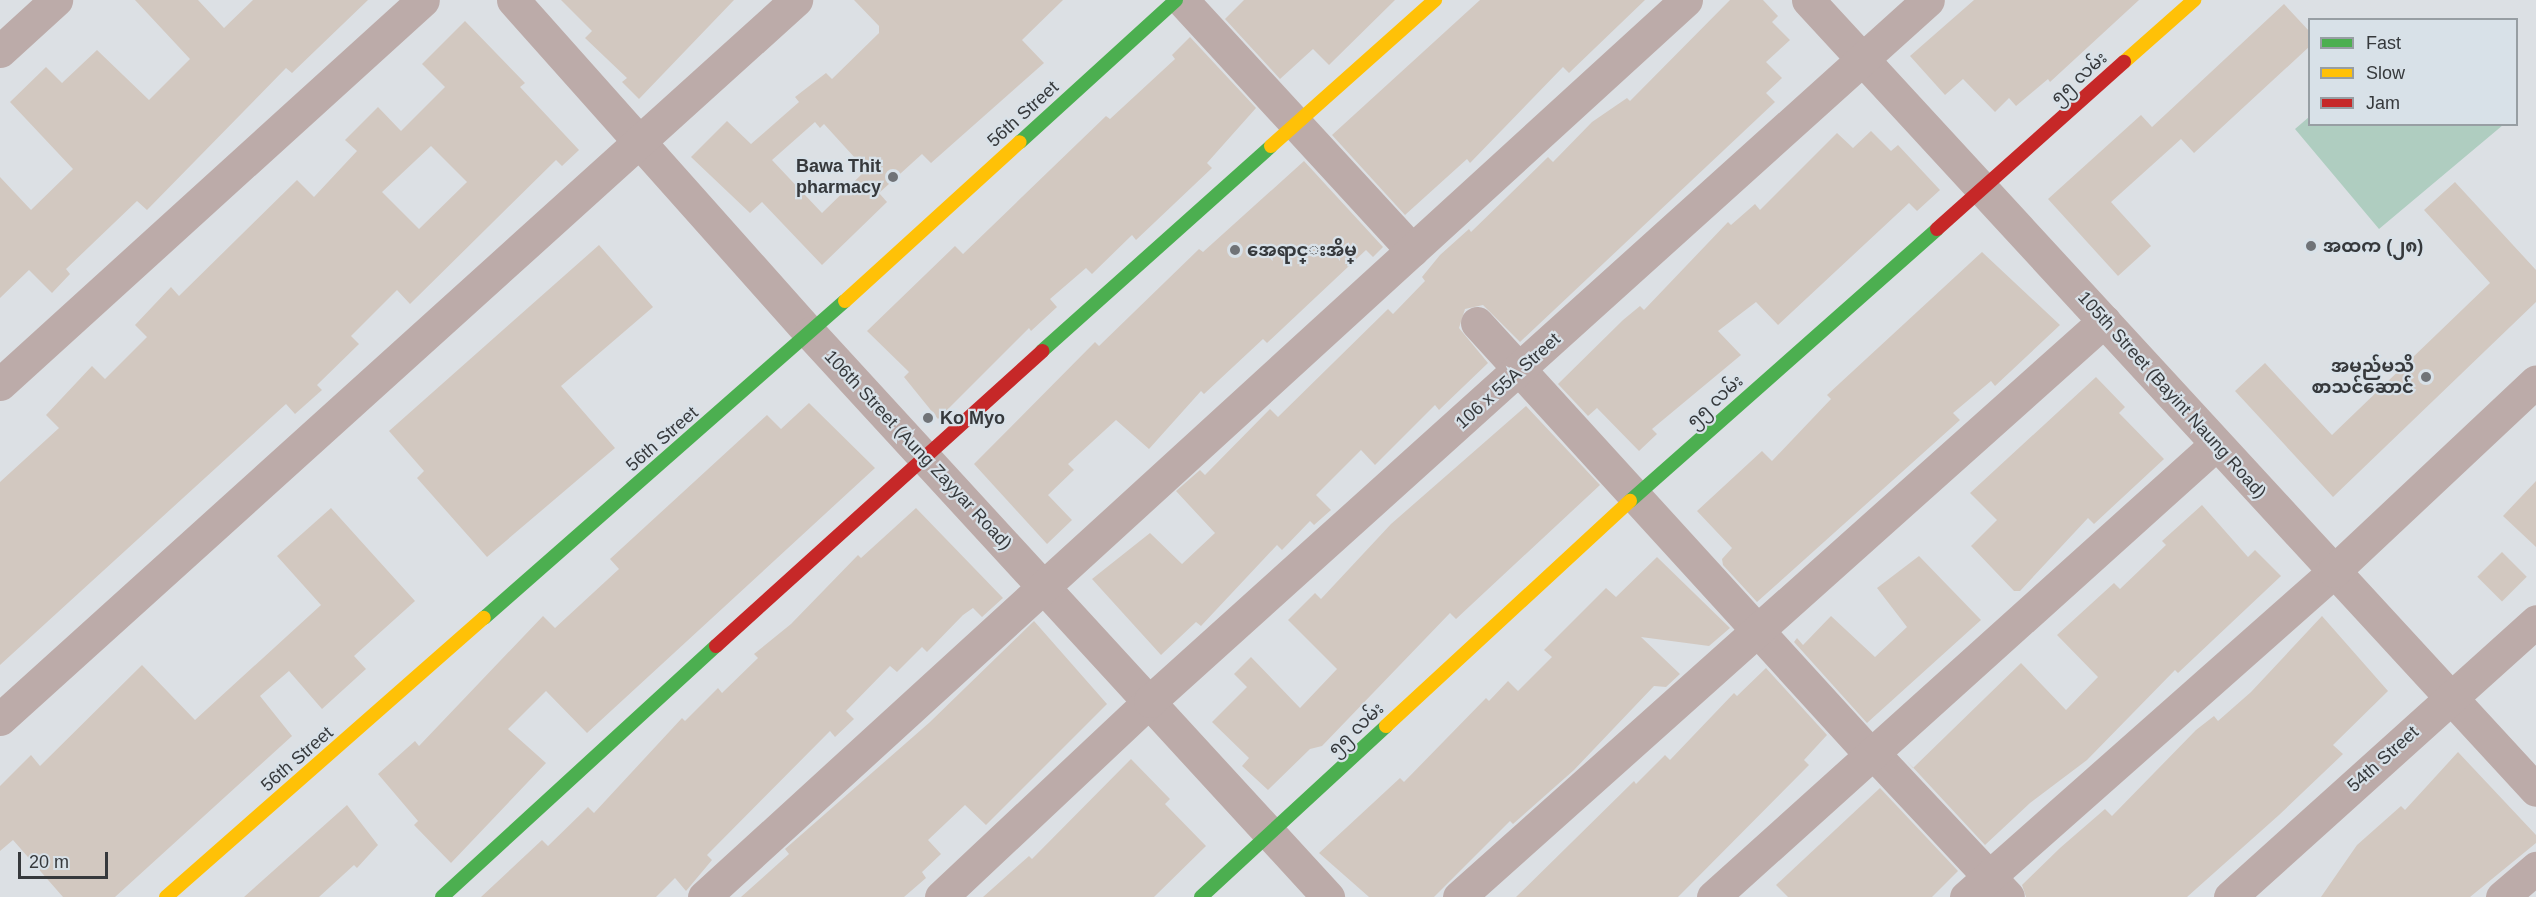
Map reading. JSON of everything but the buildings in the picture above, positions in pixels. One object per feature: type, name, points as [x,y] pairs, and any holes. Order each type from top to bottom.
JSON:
[{"type":"street","points":[[0,51],[56,0]]},
{"type":"street","points":[[0,384],[423,0]]},
{"type":"street","name":"106th Street (Aung Zayyar Road)","points":[[513,0],[810,333],[1150,702],[1267,835],[1328,897]]},
{"type":"street","points":[[0,719],[796,0]]},
{"type":"street","name":"56th Street","points":[[166,897],[810,333],[1176,0]]},
{"type":"street","points":[[1182,0],[1412,250]]},
{"type":"street","points":[[442,897],[924,456],[1435,0]]},
{"type":"street","points":[[704,897],[1042,584],[1686,0]]},
{"type":"street","name":"105th Street (Bayint Naung Road)","points":[[1808,0],[2215,445],[2536,790]]},
{"type":"street","name":"106 x 55A Street","points":[[940,897],[1150,702],[1522,369],[1928,0]]},
{"type":"street","name":"၅၅ လမ်း","points":[[1201,897],[1637,495],[2194,0]]},
{"type":"street","points":[[1459,897],[2104,321]]},
{"type":"street","points":[[1477,322],[1637,495],[1755,632],[1872,754],[1987,890],[2334,571],[2536,381]]},
{"type":"street","points":[[1713,897],[2215,445]]},
{"type":"street","name":"54th Street","points":[[2230,897],[2536,621]]},
{"type":"street","points":[[2502,897],[2536,868]]},
{"type":"green space","points":[[2308,118],[2308,126],[2502,126],[2379,229],[2295,129]]},
{"type":"traffic: fast","points":[[1020,142],[1176,0]]},
{"type":"traffic: fast","points":[[1042,351],[1271,146]]},
{"type":"traffic: fast","points":[[1630,501],[1937,229]]},
{"type":"traffic: fast","points":[[484,618],[845,301]]},
{"type":"traffic: fast","points":[[442,897],[716,646]]},
{"type":"traffic: fast","points":[[1201,897],[1386,726]]},
{"type":"traffic: slow","points":[[1271,146],[1435,0]]},
{"type":"traffic: slow","points":[[2124,62],[2194,0]]},
{"type":"traffic: slow","points":[[845,301],[1020,142]]},
{"type":"traffic: slow","points":[[1386,726],[1630,501]]},
{"type":"traffic: slow","points":[[166,897],[484,618]]},
{"type":"traffic: jam","points":[[1937,229],[2124,62]]},
{"type":"traffic: jam","points":[[716,646],[1042,351]]},
{"type":"place","name":"Bawa Thit pharmacy","points":[[893,177]]},
{"type":"place","name":"အထက (၂၈)","points":[[2311,246]]},
{"type":"place","name":"အေရာင္းအိမ္","points":[[1235,250]]},
{"type":"place","name":"အမည်မသိ စာသင်ဆောင်","points":[[2426,377]]},
{"type":"place","name":"Ko Myo","points":[[928,418]]}]
